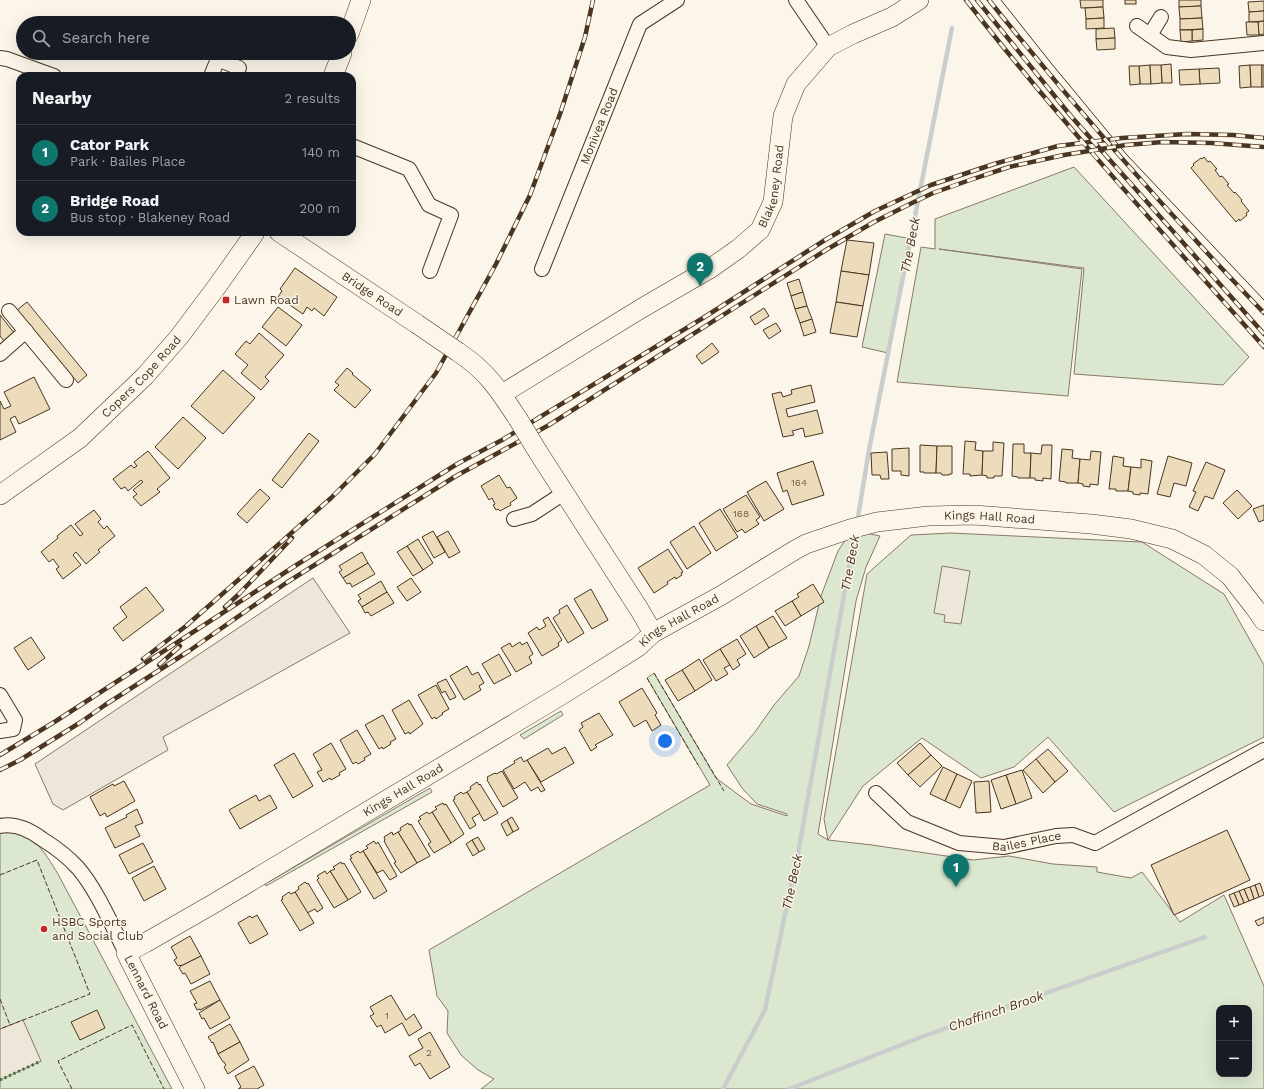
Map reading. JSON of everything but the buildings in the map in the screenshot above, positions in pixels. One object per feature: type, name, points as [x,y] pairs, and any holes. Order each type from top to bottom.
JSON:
[{"type":"street","points":[[355,16],[361,0]]},
{"type":"street","name":"Monivea Road","points":[[542,269],[640,24],[677,0]]},
{"type":"street","points":[[796,0],[828,47]]},
{"type":"street","name":"Blakeney Road","points":[[502,394],[642,308],[711,268],[738,250],[760,230],[773,202],[783,116],[796,84],[828,47],[892,17],[919,0]]},
{"type":"street","points":[[1150,35],[1162,18]]},
{"type":"street","points":[[1137,26],[1167,47],[1191,50],[1264,43]]},
{"type":"street","points":[[0,58],[7,59],[43,72]]},
{"type":"street","points":[[213,72],[218,60]]},
{"type":"street","points":[[220,60],[239,68]]},
{"type":"street","points":[[335,72],[339,60]]},
{"type":"street","points":[[356,148],[409,169],[429,205],[450,215],[430,271]]},
{"type":"street","name":"Copers Cope Road","points":[[0,496],[80,438],[146,376],[179,337],[253,236]]},
{"type":"street","name":"Bridge Road","points":[[285,236],[458,352],[479,367],[493,381],[653,633]]},
{"type":"street","points":[[9,311],[66,380]]},
{"type":"street","points":[[0,354],[26,331]]},
{"type":"street","points":[[514,519],[532,514],[564,493]]},
{"type":"street","name":"Kings Hall Road","points":[[126,952],[212,904],[560,696],[638,647],[653,633],[722,595],[795,550],[806,544],[850,529],[877,522],[928,516],[974,515],[1091,524],[1131,530],[1172,540],[1204,555],[1230,576],[1264,621]]},
{"type":"street","points":[[0,695],[15,720],[13,729],[0,731]]},
{"type":"street","name":"Bailes Place","points":[[876,793],[907,822],[959,843],[1004,847],[1056,836],[1073,835],[1095,843],[1264,750]]},
{"type":"street","name":"Lennard Road","points":[[0,826],[13,825],[35,833],[67,858],[78,868],[87,880],[126,952],[195,1089]]},
{"type":"green space","points":[[1074,167],[1249,357],[1223,385],[1074,374],[1084,268],[939,249],[1082,269],[1068,396],[897,382],[921,247],[935,249],[935,219]]},
{"type":"green space","points":[[885,234],[912,239],[888,353],[862,347]]},
{"type":"green space","points":[[852,530],[880,536],[866,567],[856,601],[818,834],[828,840],[973,860],[1009,856],[1053,864],[1097,867],[1097,872],[1131,878],[1142,872],[1180,922],[1224,895],[1264,986],[1264,1089],[481,1089],[494,1079],[478,1070],[461,1055],[447,1033],[448,1011],[437,996],[429,950],[710,785],[647,678],[654,673],[716,778],[751,804],[787,816],[787,814],[757,804],[742,788],[727,765],[799,676],[809,646],[821,596],[838,551]]},
{"type":"green space","points":[[951,533],[1142,542],[1224,594],[1264,665],[1264,737],[1114,812],[1048,737],[1014,767],[981,778],[922,738],[863,786],[828,840],[824,819],[867,574],[911,535]]},
{"type":"green space","points":[[561,711],[563,715],[524,739],[520,735]]},
{"type":"green space","points":[[430,788],[432,792],[266,886],[265,884]]},
{"type":"green space","name":"HSBC Sports and Social Club","points":[[7,831],[26,837],[33,841],[48,858],[58,874],[172,1089],[0,1089],[0,832]]},
{"type":"shaded area","points":[[942,566],[970,571],[961,624],[944,622],[945,615],[934,613]]},
{"type":"shaded area","points":[[313,578],[350,633],[163,737],[168,750],[63,810],[53,804],[35,764]]},
{"type":"shaded area","points":[[23,1020],[41,1061],[0,1080],[0,1029]]},
{"type":"waterway","name":"The Beck","points":[[857,523],[869,450],[952,28]]},
{"type":"waterway","name":"The Beck","points":[[723,1089],[765,1010],[799,848],[855,533]]},
{"type":"waterway","name":"Chaffinch Brook","points":[[789,1089],[924,1036],[1205,937]]},
{"type":"tram line","points":[[1001,0],[1127,155],[1264,300]]},
{"type":"railway","points":[[143,659],[186,626],[331,498],[375,454],[436,373],[496,264],[530,195],[560,114],[585,37],[593,0]]},
{"type":"railway","points":[[966,0],[1038,89],[1150,219],[1264,347]]},
{"type":"railway","points":[[977,0],[1070,115],[1264,334]]},
{"type":"railway","points":[[989,0],[1055,81],[1123,160],[1192,237],[1264,313]]},
{"type":"railway","points":[[0,755],[56,721],[298,564],[457,464],[502,440],[703,318],[825,240],[875,211],[931,185],[994,164],[1058,146],[1122,138],[1187,134],[1233,135],[1264,138]]},
{"type":"railway","points":[[0,770],[20,760],[81,722],[189,651],[286,583],[456,476],[549,425],[826,250],[874,222],[912,203],[933,193],[1009,167],[1064,155],[1126,145],[1163,142],[1211,143],[1264,147]]},
{"type":"railway","points":[[225,607],[292,538]]},
{"type":"railway","points":[[159,665],[180,646]]},
{"type":"hedge","points":[[0,1080],[41,1061]]},
{"type":"fence","points":[[654,673],[724,791]]},
{"type":"fence","points":[[647,678],[698,765]]},
{"type":"fence","points":[[0,875],[37,860],[90,994],[0,1029]]},
{"type":"fence","points":[[0,999],[10,1025]]},
{"type":"fence","points":[[72,1089],[58,1061],[132,1025],[164,1089]]},
{"type":"place","name":"Bridge Road","points":[[700,286]]},
{"type":"place","name":"Lawn Road","points":[[226,300]]},
{"type":"place","name":"Cator Park","points":[[956,887]]},
{"type":"place","name":"HSBC Sports and Social Club","points":[[44,929]]}]
